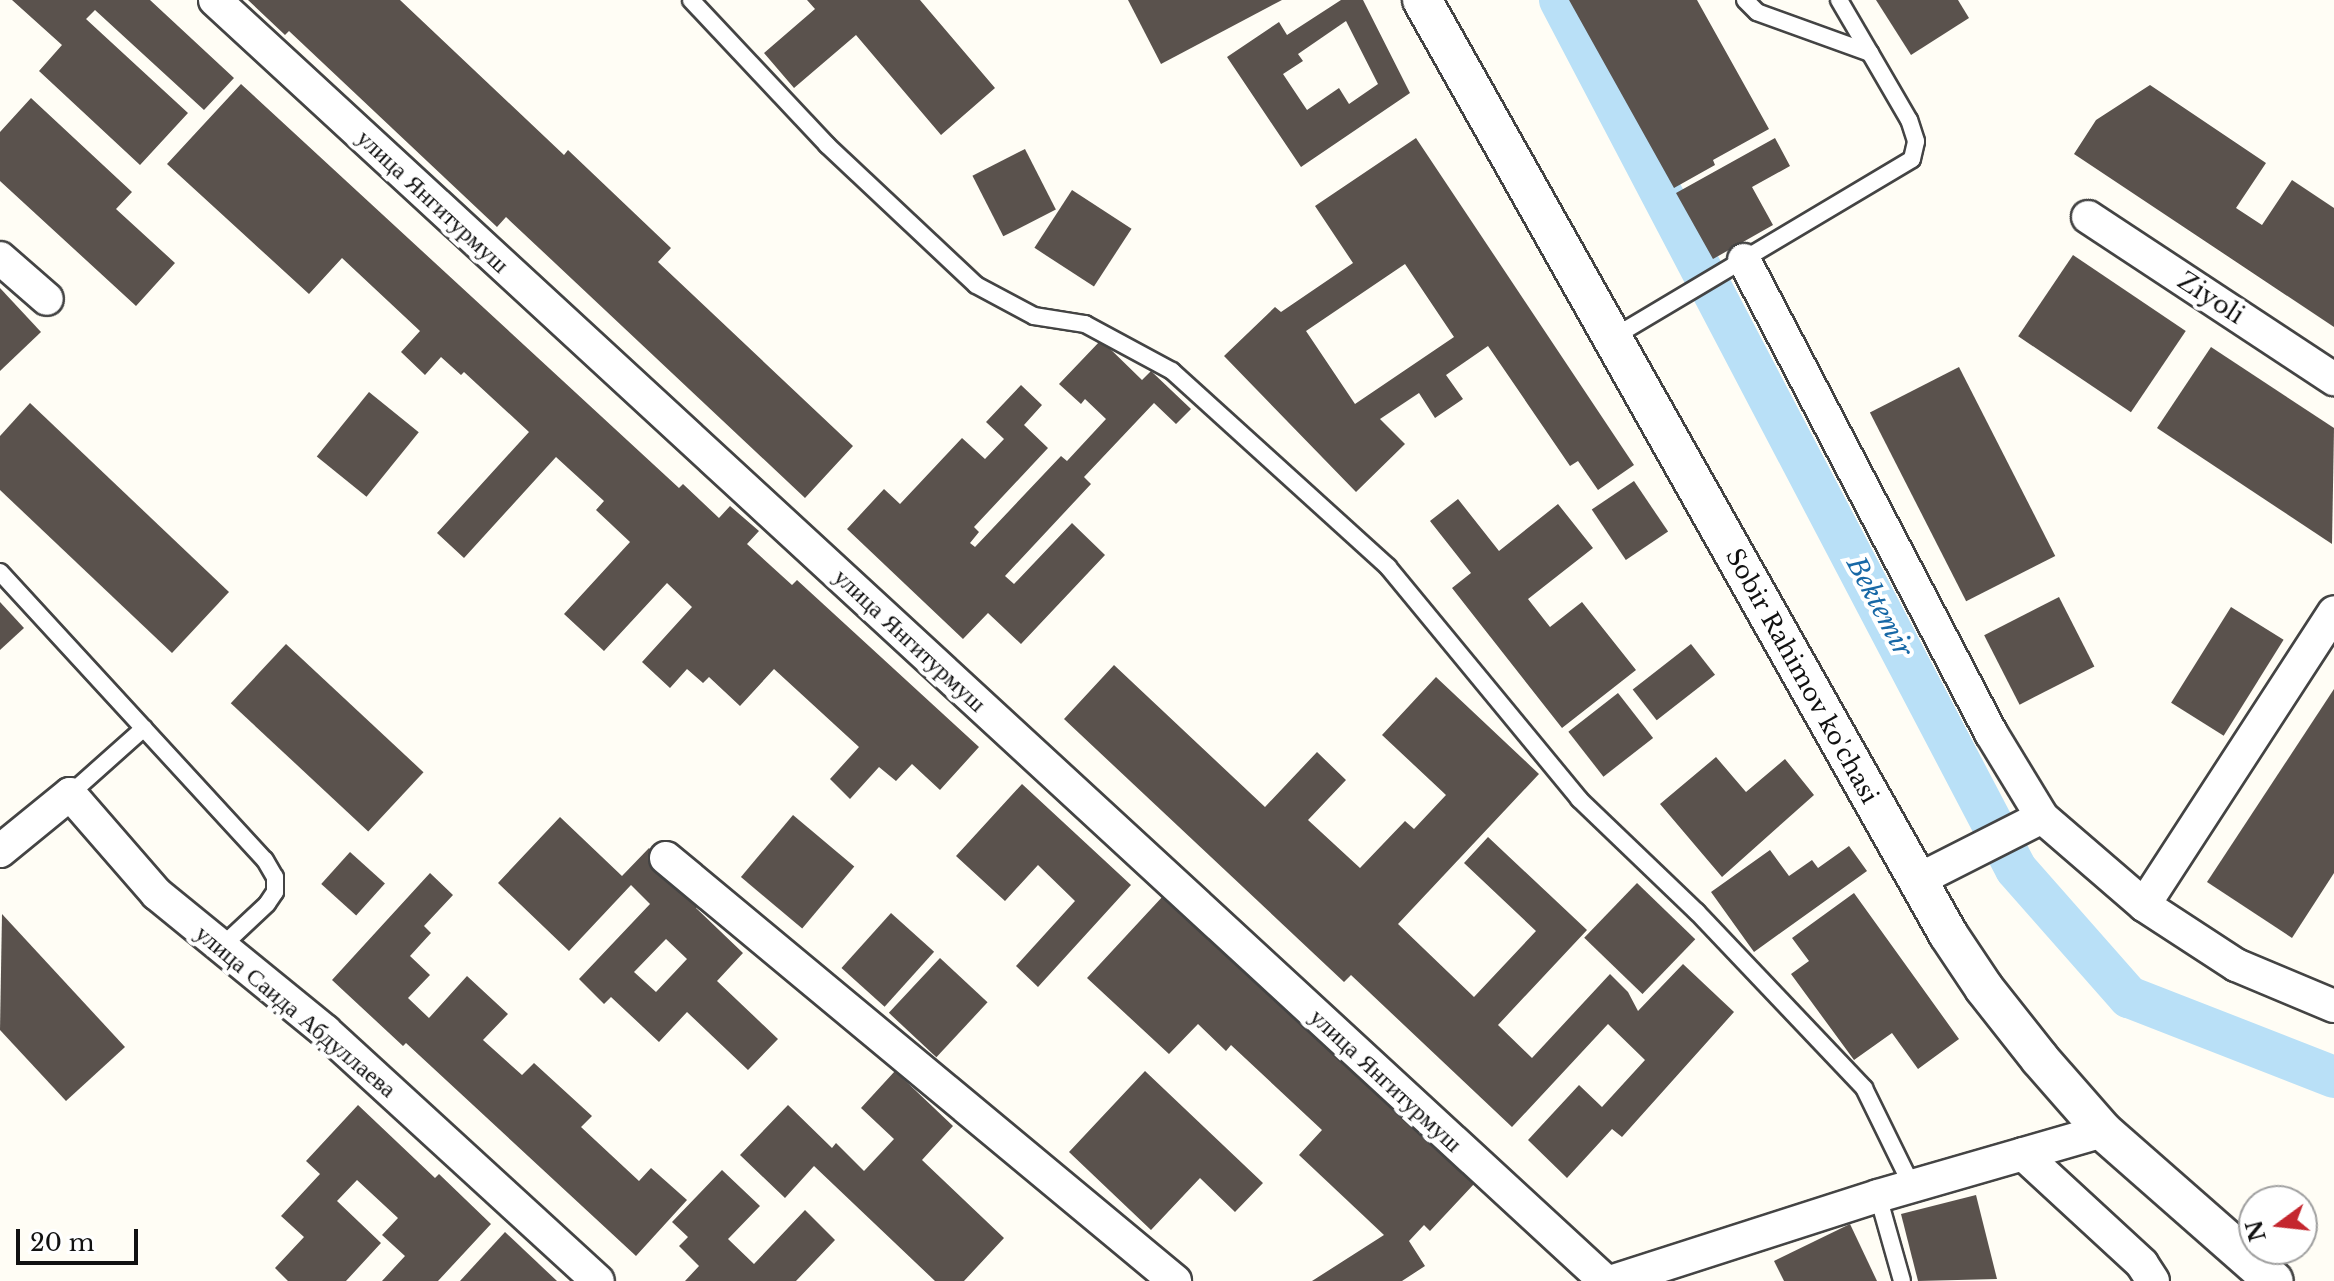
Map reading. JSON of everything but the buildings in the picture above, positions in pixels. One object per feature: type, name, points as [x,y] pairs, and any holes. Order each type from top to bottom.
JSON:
[{"type":"street","name":"улица Янгитурмуш","points":[[215,0],[1605,1281]]},
{"type":"street","name":"Sobir Rahimov ko'chasi","points":[[1422,0],[1627,330],[1916,881],[1984,988],[2103,1131],[2274,1281]]},
{"type":"street","name":"Ziyoli","points":[[2088,217],[2334,379]]},
{"type":"street","points":[[0,258],[47,299]]},
{"type":"street","points":[[1734,267],[1984,720],[2028,824],[2236,965],[2334,1006]]},
{"type":"street","points":[[2144,905],[2334,612]]},
{"type":"street","points":[[0,851],[70,794]]},
{"type":"street","name":"улица Саида Абдуллаева","points":[[70,794],[157,894],[325,1031],[598,1281]]},
{"type":"street","points":[[1916,881],[2028,824]]},
{"type":"street","points":[[666,858],[1175,1281]]},
{"type":"street","points":[[1613,1281],[1878,1196],[2103,1131]]},
{"type":"street","points":[[2023,1154],[2142,1264],[2153,1281]]},
{"type":"lane","points":[[691,0],[827,145],[976,285],[1034,316],[1085,324],[1172,371],[1388,567],[1579,799],[1697,912],[1864,1088],[1912,1186]]},
{"type":"lane","points":[[1745,0],[1757,12],[1870,53]]},
{"type":"lane","points":[[1627,330],[1912,159],[1916,141],[1909,120],[1839,0]]},
{"type":"lane","points":[[0,572],[265,860],[275,877],[275,892],[267,904],[221,947]]},
{"type":"lane","points":[[70,794],[144,728]]},
{"type":"lane","points":[[1878,1196],[1902,1281]]},
{"type":"waterway","name":"Bektemir","points":[[1560,0],[2016,869],[2129,997],[2334,1077]]}]
